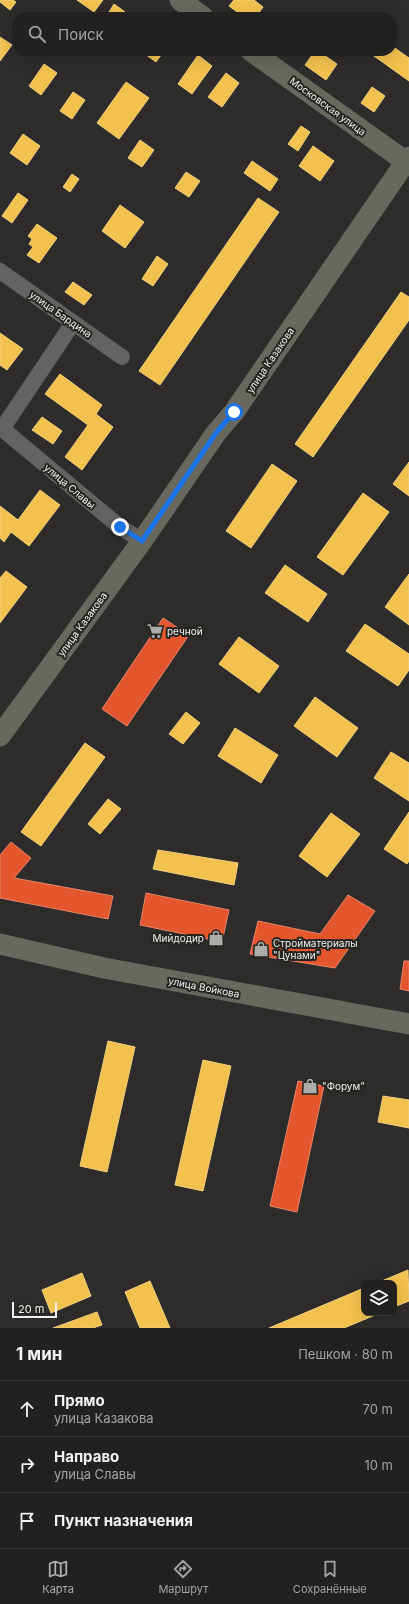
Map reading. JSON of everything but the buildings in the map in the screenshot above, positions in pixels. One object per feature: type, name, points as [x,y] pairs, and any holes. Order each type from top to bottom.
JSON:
[{"type":"main road","points":[[180,0],[196,12]]},
{"type":"main road","name":"Московская улица","points":[[258,56],[407,159]]},
{"type":"main road","name":"улица Казакова","points":[[0,736],[142,541],[216,433],[234,412],[407,159]]},
{"type":"main road","name":"улица Войкова","points":[[0,944],[104,968],[409,1024]]},
{"type":"street","name":"улица Бардина","points":[[0,271],[122,357]]},
{"type":"street","points":[[1,428],[73,322]]},
{"type":"street","name":"улица Славы","points":[[1,428],[120,527],[142,541]]},
{"type":"place","name":"речной","points":[[155,631]]},
{"type":"place","name":"Мийдодир","points":[[216,938]]},
{"type":"place","name":"Стройматериалы \"Цунами\"","points":[[261,949]]},
{"type":"place","name":"\"Форум\"","points":[[310,1086]]},
{"type":"route","points":[[120,527],[142,541],[216,433],[234,412]]}]
